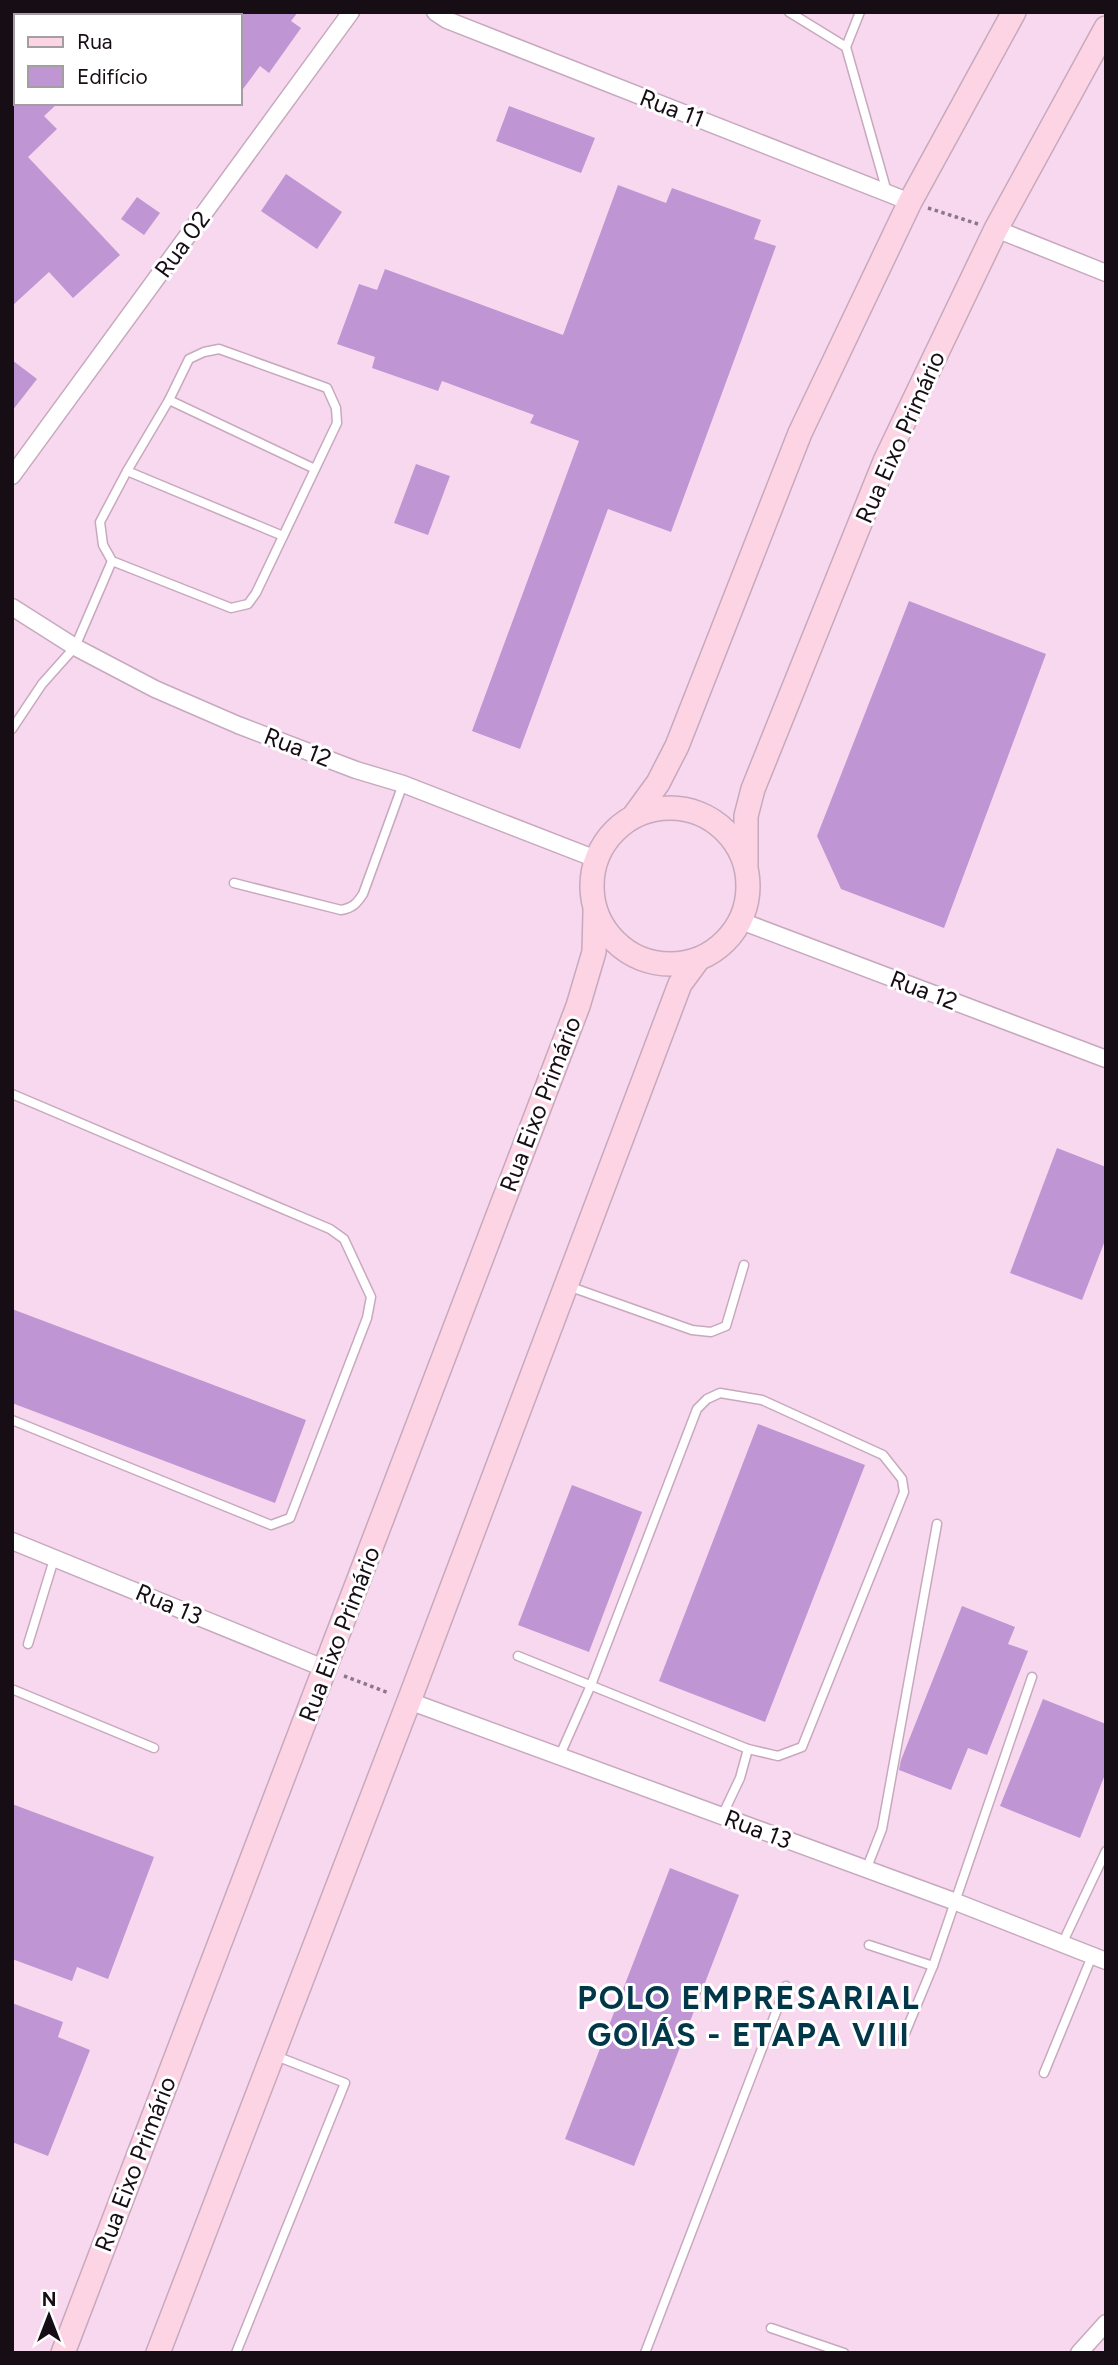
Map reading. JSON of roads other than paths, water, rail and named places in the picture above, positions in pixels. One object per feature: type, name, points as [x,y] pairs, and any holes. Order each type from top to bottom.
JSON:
[{"type":"street","name":"Rua 02","points":[[12,475],[351,12]]},
{"type":"street","name":"Rua 11","points":[[436,12],[447,20],[910,202]]},
{"type":"street","points":[[634,816],[658,783],[677,746],[800,433],[910,202],[1014,12]]},
{"type":"street","name":"Rua Eixo Primário","points":[[746,864],[746,816],[753,789],[885,461],[996,229],[1106,28]]},
{"type":"street","points":[[996,229],[1106,273]]},
{"type":"street","name":"Rua 12","points":[[12,607],[75,647],[155,689],[239,725],[403,784],[596,859]]},
{"type":"street","points":[[667,808],[701,814],[721,826],[736,843],[746,864],[749,893],[741,921],[723,945],[697,961],[672,965],[648,962],[625,951],[607,933],[595,912],[592,876],[596,859],[605,842],[618,827],[634,816],[667,808]]},
{"type":"street","name":"Rua Eixo Primário","points":[[63,2353],[578,1006],[594,952],[595,912]]},
{"type":"street","name":"Rua 12","points":[[741,921],[1106,1059]]},
{"type":"street","points":[[159,2353],[680,984],[697,961]]},
{"type":"street","name":"Rua 13","points":[[13,1542],[55,1556],[326,1669]]},
{"type":"street","name":"Rua 13","points":[[409,1700],[956,1902],[1099,1958]]},
{"type":"street","points":[[1079,2353],[1106,2323]]},
{"type":"lane","points":[[789,12],[846,47]]},
{"type":"lane","points":[[860,12],[846,47],[887,192]]},
{"type":"lane","points":[[219,349],[327,388],[336,408],[337,423],[256,593],[248,604],[231,608],[112,561],[103,545],[100,522],[169,400],[189,359],[219,349]]},
{"type":"lane","points":[[169,400],[315,469]]},
{"type":"lane","points":[[127,471],[283,536]]},
{"type":"lane","points":[[12,729],[42,684],[75,647],[112,561]]},
{"type":"lane","points":[[234,883],[341,910],[350,908],[363,894],[403,784]]},
{"type":"lane","points":[[12,1094],[330,1229],[344,1239],[371,1297],[367,1318],[290,1518],[282,1522],[271,1525],[12,1420]]},
{"type":"lane","points":[[565,1285],[692,1330],[711,1332],[726,1326],[744,1265]]},
{"type":"lane","points":[[518,1656],[592,1685],[748,1749],[778,1756],[802,1747],[904,1492],[902,1479],[883,1455],[762,1400],[720,1392],[707,1399],[697,1409],[592,1685],[560,1755]]},
{"type":"lane","points":[[866,1870],[882,1829],[937,1524]]},
{"type":"lane","points":[[28,1644],[55,1556]]},
{"type":"lane","points":[[903,2038],[956,1902],[1032,1677]]},
{"type":"lane","points":[[14,1690],[154,1748]]},
{"type":"lane","points":[[722,1816],[740,1778],[748,1749]]},
{"type":"lane","points":[[1062,1944],[1106,1850]]},
{"type":"lane","points":[[869,1945],[933,1966]]},
{"type":"lane","points":[[1044,2073],[1099,1958]]},
{"type":"lane","points":[[645,2353],[786,1986]]},
{"type":"lane","points":[[236,2353],[345,2083],[272,2055]]},
{"type":"lane","points":[[771,2328],[840,2352]]},
{"type":"district","name":"POLO EMPRESARIAL GOIÁS - ETAPA VIII","points":[[749,2016]]}]
